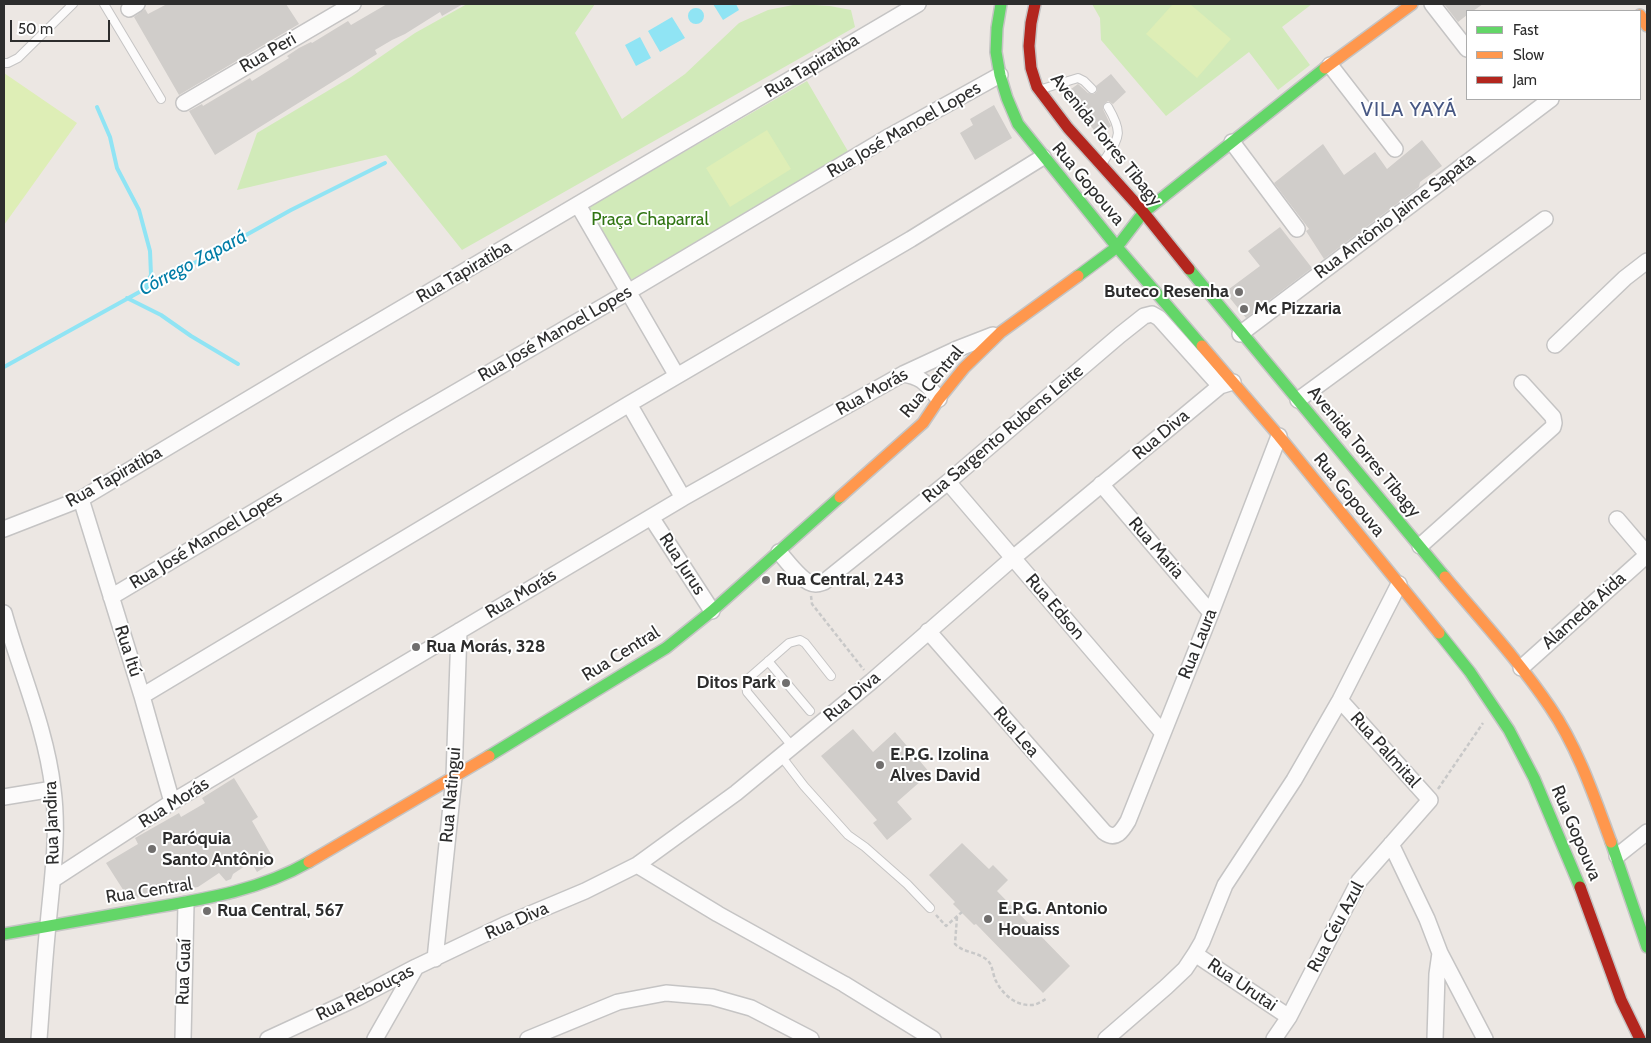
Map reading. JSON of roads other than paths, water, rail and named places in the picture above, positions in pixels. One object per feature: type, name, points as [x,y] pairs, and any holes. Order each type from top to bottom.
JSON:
[{"type":"main road","name":"Rua Gopouva","points":[[1001,4],[996,52],[1007,98],[1018,124],[1042,157],[1118,247],[1227,384],[1279,436],[1399,584],[1470,672],[1509,730],[1534,778],[1577,878],[1621,1000],[1640,1039]]},
{"type":"main road","name":"Avenida Torres Tibagy","points":[[1035,4],[1029,41],[1031,69],[1039,90],[1066,126],[1143,213],[1240,334],[1420,546],[1521,668],[1551,708],[1571,744],[1589,784],[1617,856],[1647,947]]},
{"type":"main road","name":"Rua Central","points":[[4,934],[48,925],[186,904],[256,886],[294,870],[454,777],[666,648],[712,611],[924,423],[939,399],[964,368],[1001,332],[1118,247],[1143,213],[1297,89],[1412,4]]},
{"type":"street","name":"Rua Peri","points":[[184,103],[353,4]]},
{"type":"street","name":"Rua Tapiratiba","points":[[4,529],[81,500],[303,366],[578,206],[918,4]]},
{"type":"street","points":[[1432,4],[1466,48]]},
{"type":"street","points":[[1330,65],[1395,149]]},
{"type":"street","name":"Rua José Manoel Lopes","points":[[111,597],[890,136],[1000,75]]},
{"type":"street","name":"Rua Antônio Jaime Sapata","points":[[1240,334],[1550,100]]},
{"type":"street","points":[[1232,142],[1297,229]]},
{"type":"street","points":[[142,696],[629,404],[911,239],[1042,157]]},
{"type":"street","points":[[578,206],[677,376]]},
{"type":"street","points":[[1298,400],[1545,219]]},
{"type":"street","points":[[1555,345],[1626,278],[1647,261]]},
{"type":"street","name":"Rua Sargento Rubens Leite","points":[[779,552],[802,578],[809,583],[824,582],[948,482],[1112,341],[1144,316],[1152,314],[1159,318],[1227,384]]},
{"type":"street","name":"Rua Morás","points":[[54,878],[172,802],[683,498],[902,374],[957,349],[1001,332]]},
{"type":"street","points":[[902,374],[915,376],[925,382],[939,399]]},
{"type":"street","points":[[1420,546],[1552,427],[1554,423],[1553,417],[1522,383]]},
{"type":"street","name":"Rua Diva","points":[[435,959],[504,925],[586,891],[637,865],[736,793],[872,681],[1101,484],[1227,384]]},
{"type":"street","points":[[629,404],[683,498]]},
{"type":"street","name":"Rua Laura","points":[[1104,832],[1109,836],[1115,836],[1121,832],[1124,826],[1211,613],[1279,436]]},
{"type":"street","name":"Rua Edson","points":[[948,482],[1162,732]]},
{"type":"street","name":"Rua Maria","points":[[1101,484],[1211,613]]},
{"type":"street","name":"Rua Itú","points":[[81,500],[142,696],[172,802]]},
{"type":"street","name":"Rua Jurus","points":[[651,517],[712,611]]},
{"type":"street","points":[[1617,519],[1647,554]]},
{"type":"street","name":"Alameda Aida","points":[[1521,668],[1647,554]]},
{"type":"street","points":[[1106,1039],[1185,969],[1195,954],[1202,942],[1225,885],[1294,780],[1340,700],[1399,584]]},
{"type":"street","name":"Rua Jandira","points":[[4,613],[9,654],[38,720],[53,789],[56,828],[54,878],[48,925],[40,1039]]},
{"type":"street","name":"Rua Natingui","points":[[435,959],[454,777],[459,631]]},
{"type":"street","name":"Rua Lea","points":[[928,631],[1104,832]]},
{"type":"street","name":"Rua Palmital","points":[[1340,700],[1430,800]]},
{"type":"street","points":[[4,797],[53,789]]},
{"type":"street","name":"Rua Céu Azul","points":[[1274,1039],[1289,1017],[1359,881],[1430,800]]},
{"type":"street","points":[[1617,856],[1647,832]]},
{"type":"street","points":[[1391,844],[1427,919],[1440,952],[1485,1039]]},
{"type":"street","points":[[637,865],[718,914],[844,984],[932,1039]]},
{"type":"street","name":"Rua Guaí","points":[[183,1039],[186,904]]},
{"type":"street","points":[[1435,1039],[1437,974],[1440,952]]},
{"type":"street","name":"Rua Urutai","points":[[1195,954],[1289,1017]]},
{"type":"street","name":"Rua Rebouças","points":[[268,1039],[435,959]]},
{"type":"street","points":[[375,1039],[416,967]]},
{"type":"street","points":[[528,1039],[618,1002],[666,993],[712,997],[751,1008],[811,1039]]},
{"type":"lane","points":[[4,63],[18,58],[73,4]]},
{"type":"lane","points":[[104,4],[160,99]]},
{"type":"lane","points":[[1039,90],[1078,78],[1084,81],[1092,90]]},
{"type":"lane","points":[[1101,166],[1116,141],[1118,134],[1118,124],[1108,107]]},
{"type":"lane","points":[[792,746],[747,692],[746,684],[749,678],[789,643],[800,640],[805,643],[831,676]]},
{"type":"lane","points":[[768,661],[810,711]]},
{"type":"lane","points":[[780,756],[848,835],[865,847],[907,884],[930,908]]},
{"type":"water","points":[[713,4],[736,4],[739,10],[723,20]]},
{"type":"water","points":[[693,8],[699,8],[704,13],[702,22],[693,24],[688,19],[688,13]]},
{"type":"water","points":[[672,17],[685,38],[660,52],[648,31]]},
{"type":"water","points":[[640,37],[651,58],[636,66],[625,45]]},
{"type":"waterway","points":[[97,107],[110,137],[117,168],[139,210],[150,251],[151,275],[144,288]]},
{"type":"waterway","name":"Córrego Zapará","points":[[4,367],[291,210],[385,163]]},
{"type":"waterway","points":[[127,298],[161,315],[191,336],[238,364]]},
{"type":"place","name":"Buteco Resenha","points":[[1239,292]]},
{"type":"place","name":"Mc Pizzaria","points":[[1244,309]]},
{"type":"place","name":"Rua Central, 243","points":[[766,580]]},
{"type":"place","name":"Rua Morás, 328","points":[[416,647]]},
{"type":"place","name":"Ditos Park","points":[[786,683]]},
{"type":"place","name":"E.P.G. Izolina Alves David","points":[[880,765]]},
{"type":"place","name":"Paróquia Santo Antônio","points":[[152,849]]},
{"type":"place","name":"Rua Central, 567","points":[[207,911]]},
{"type":"place","name":"E.P.G. Antonio Houaiss","points":[[988,919]]},
{"type":"district","name":"VILA YAYÁ","points":[[1409,110]]},
{"type":"park label","name":"Praça Chaparral","points":[[650,220]]}]
